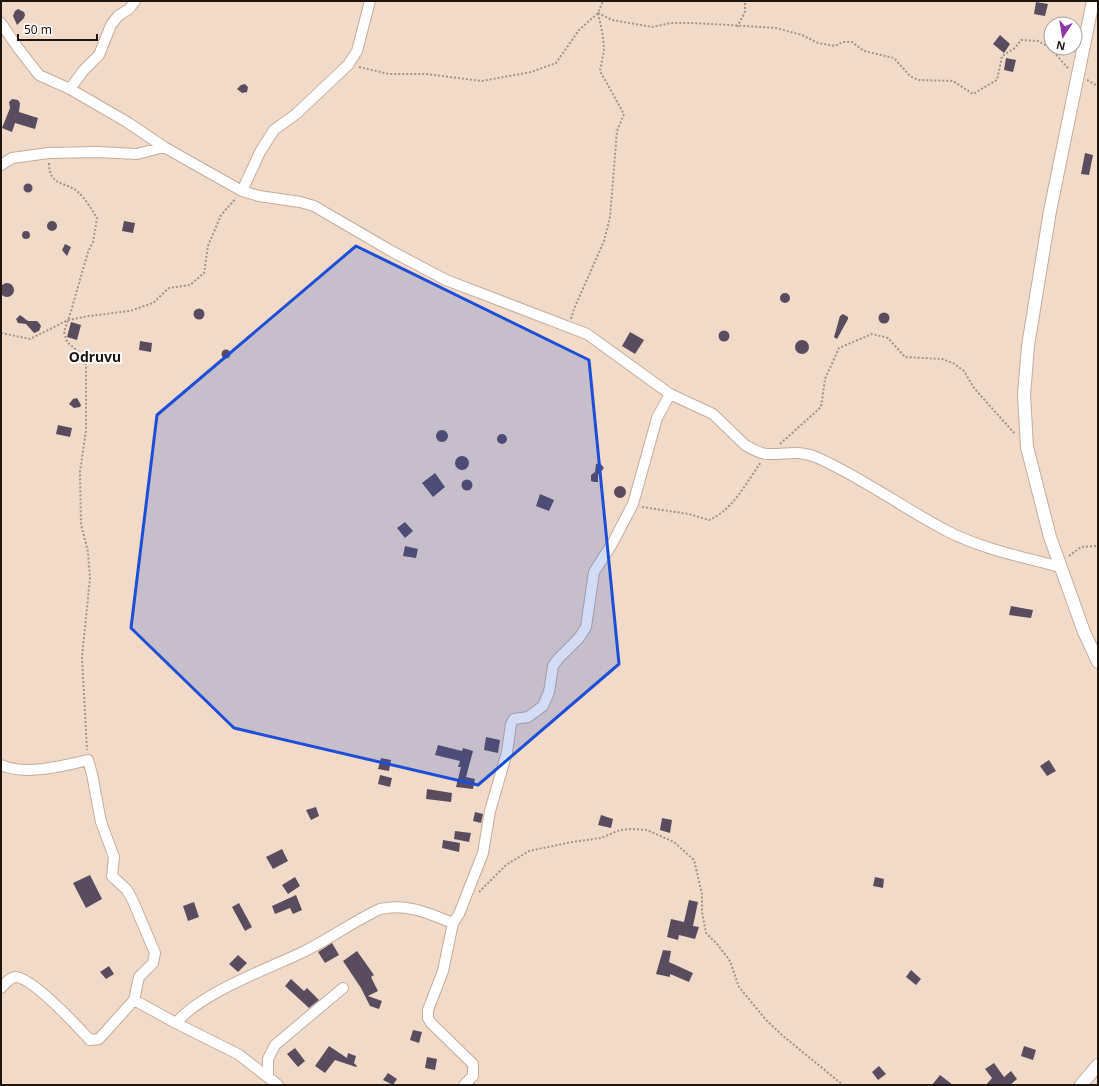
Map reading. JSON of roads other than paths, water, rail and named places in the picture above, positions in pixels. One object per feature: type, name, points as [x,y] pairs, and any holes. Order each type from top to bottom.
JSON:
[{"type":"street","points":[[70,88],[87,66],[100,55],[111,25],[118,16],[129,9],[135,1]]},
{"type":"street","points":[[242,191],[260,152],[274,130],[296,114],[348,65],[357,51],[370,1]]},
{"type":"street","points":[[1092,1],[1050,211],[1024,371],[1024,395],[1027,447],[1050,537],[1084,632],[1098,662]]},
{"type":"street","points":[[1,23],[39,75],[70,88],[127,122],[164,148],[242,191],[259,196],[300,202],[314,206],[393,252],[446,280],[570,326],[598,341],[670,394],[713,414],[745,445],[767,454],[792,452],[817,457],[863,481],[903,506],[960,537],[974,543],[1060,567]]},
{"type":"street","points":[[1,165],[12,158],[49,153],[96,152],[137,154],[164,148]]},
{"type":"street","points":[[464,1085],[473,1076],[473,1064],[431,1024],[428,1018],[428,1010],[442,971],[453,923],[459,914],[483,853],[490,811],[508,752],[512,722],[515,718],[532,715],[543,706],[549,692],[553,666],[579,638],[586,627],[595,570],[612,544],[633,504],[657,418],[670,394]]},
{"type":"street","points":[[1,765],[38,770],[62,767],[88,760],[101,822],[114,857],[112,876],[127,890],[155,953],[153,963],[139,977],[134,1000],[99,1039],[94,1041],[90,1040],[44,995],[24,980],[16,977],[11,978],[1,988]]},
{"type":"street","points":[[176,1023],[186,1012],[205,1000],[306,951],[380,910],[392,907],[413,908],[453,923]]},
{"type":"street","points":[[268,1077],[268,1059],[275,1045],[343,988]]},
{"type":"street","points":[[134,1000],[238,1054],[278,1085]]},
{"type":"street","points":[[1081,1085],[1098,1065]]},
{"type":"district","name":"Odruvu","points":[[95,356]]}]
